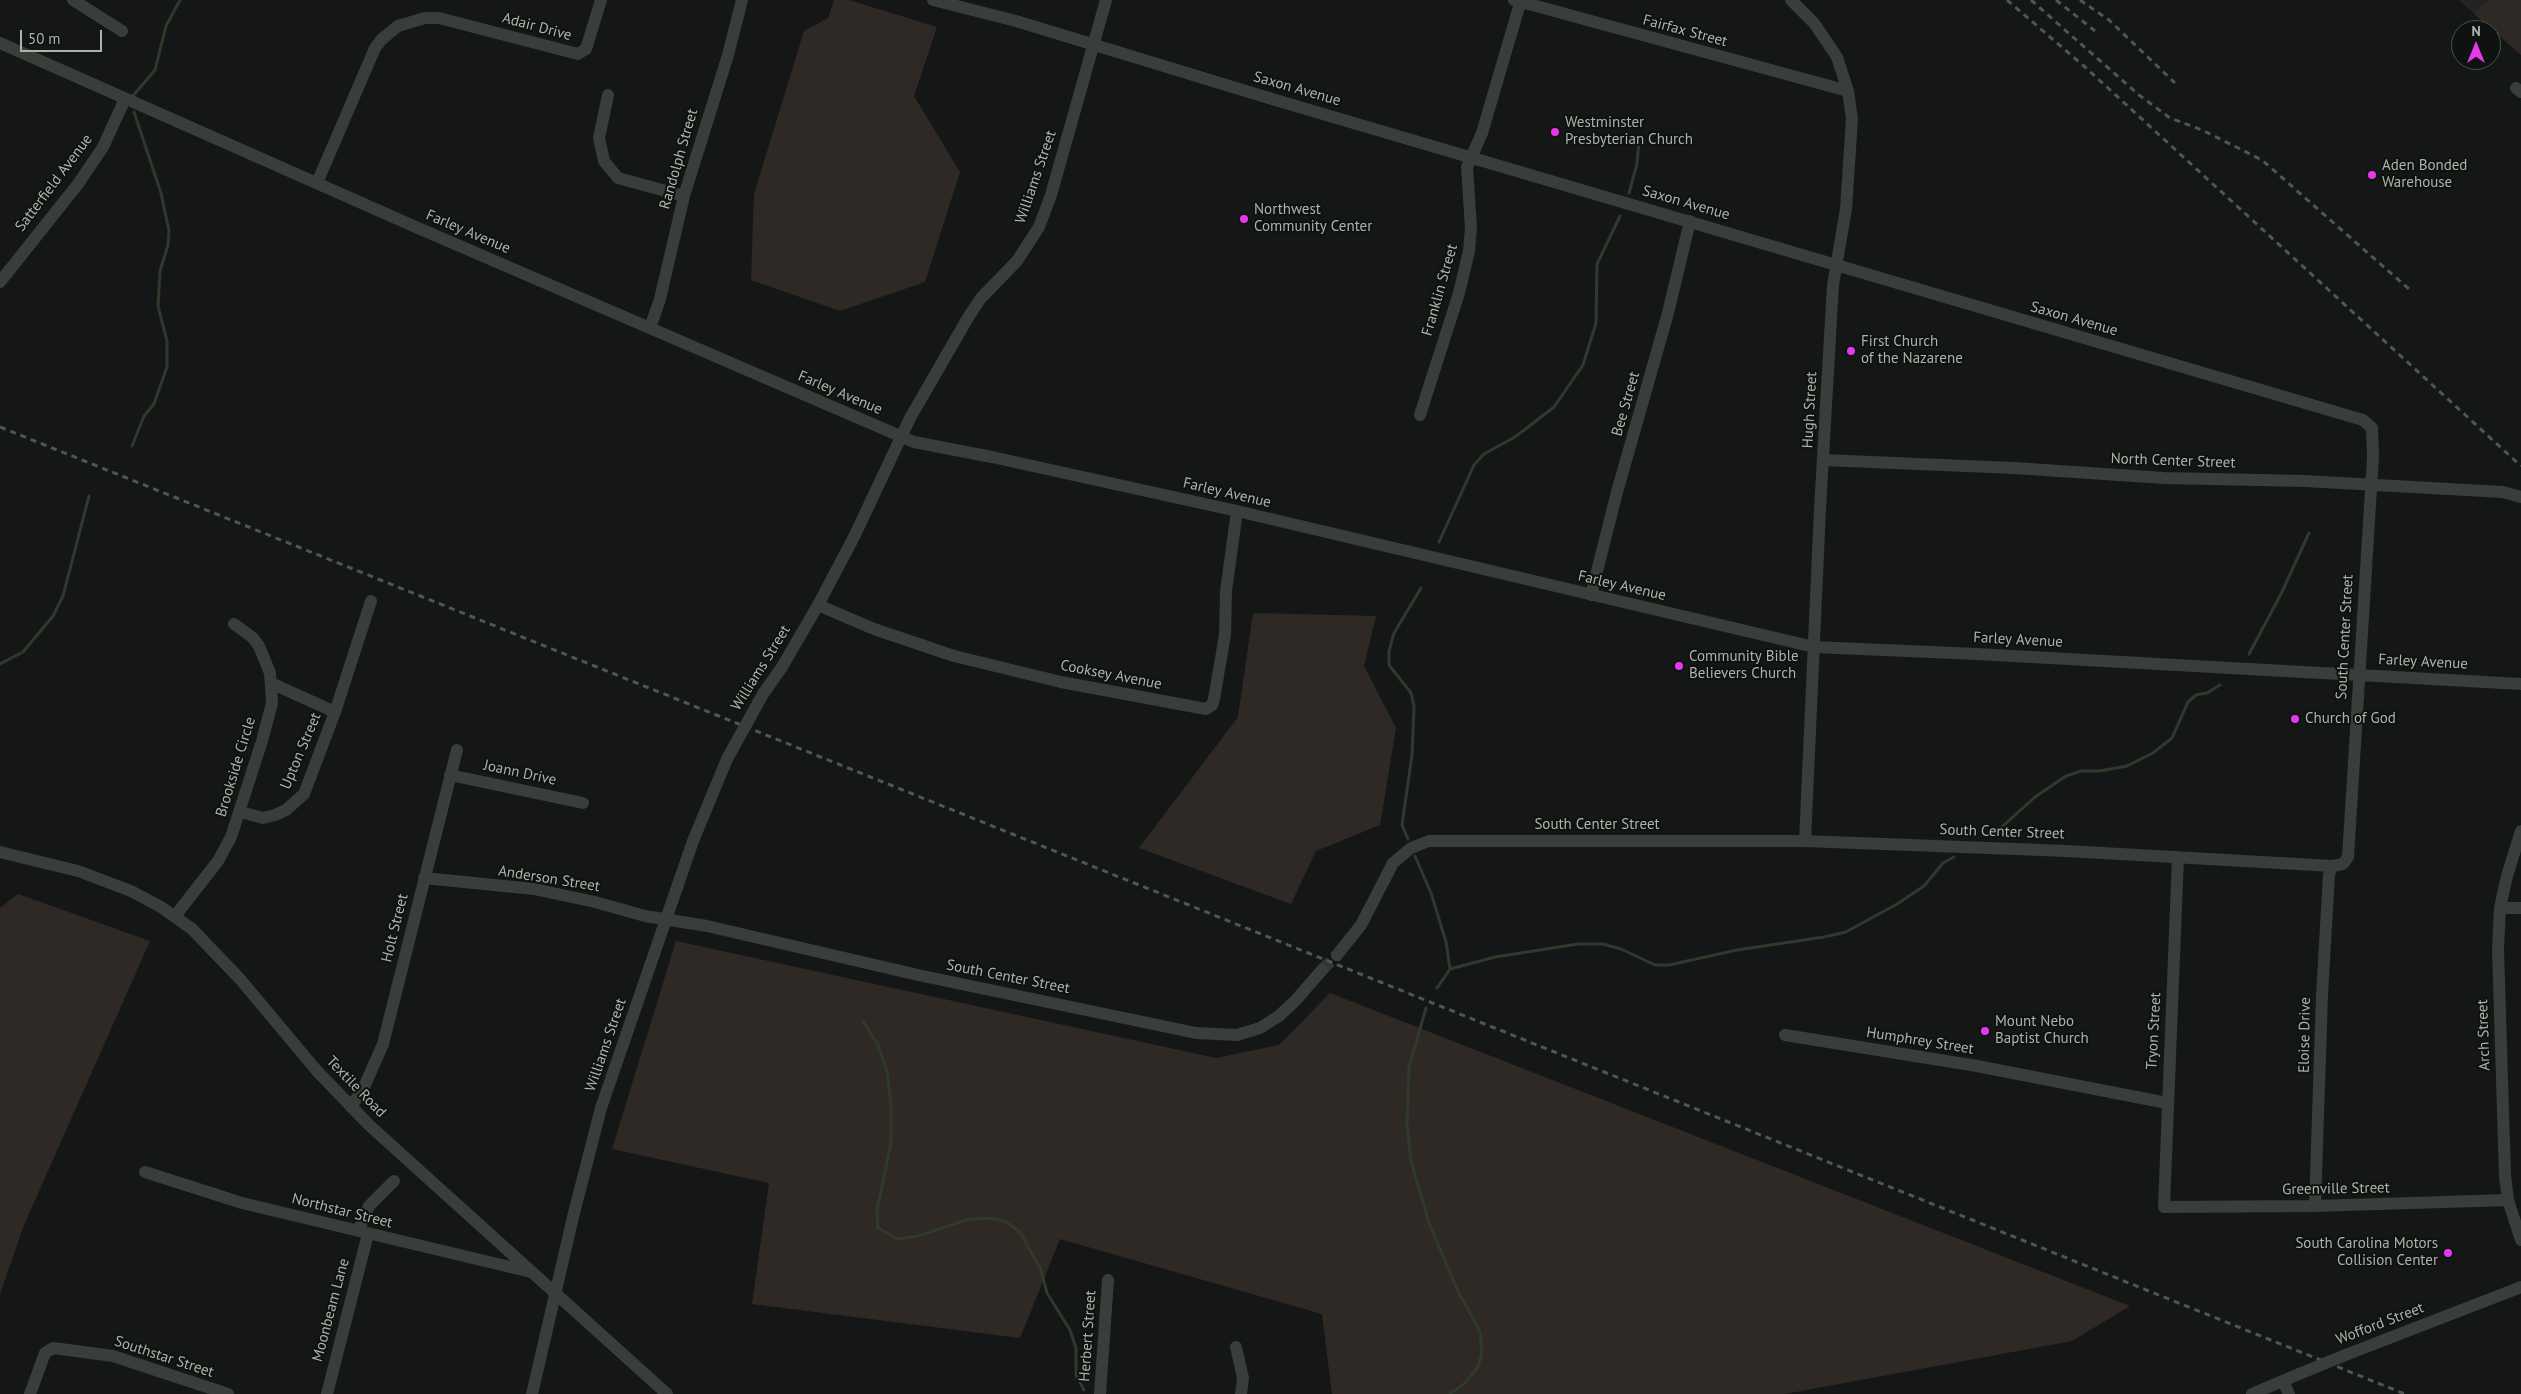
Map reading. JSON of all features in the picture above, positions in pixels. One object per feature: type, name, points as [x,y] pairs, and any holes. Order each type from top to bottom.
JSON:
[{"type":"street","points":[[73,0],[122,31]]},
{"type":"street","name":"Adair Drive","points":[[316,183],[375,48],[398,26],[425,18],[439,18],[578,54],[586,48],[601,0]]},
{"type":"street","name":"Randolph Street","points":[[650,328],[660,299],[684,196],[728,54],[742,0]]},
{"type":"street","name":"Saxon Avenue","points":[[932,0],[1016,21],[1837,264],[1893,283],[2367,421],[2372,428],[2372,485]]},
{"type":"street","name":"Williams Street","points":[[532,1394],[601,1108],[693,840],[727,759],[818,605],[854,537],[901,438],[975,307],[1017,261],[1039,227],[1051,195],[1106,0]]},
{"type":"street","name":"Hugh Street","points":[[1791,0],[1814,23],[1840,65],[1848,92],[1852,118],[1846,209],[1833,285],[1805,841]]},
{"type":"street","name":"Fairfax Street","points":[[1518,1],[1848,92]]},
{"type":"street","name":"Franklin Street","points":[[1420,415],[1459,293],[1469,251],[1471,228],[1467,171],[1502,68],[1518,1]]},
{"type":"street","name":"Farley Avenue","points":[[0,43],[316,183],[914,442],[1237,511],[1814,647],[2521,684]]},
{"type":"street","points":[[608,95],[599,138],[604,161],[618,178],[684,196]]},
{"type":"street","name":"Satterfield Avenue","points":[[0,282],[78,184],[114,127],[125,98]]},
{"type":"street","name":"Bee Street","points":[[1591,595],[1668,314],[1690,221]]},
{"type":"street","name":"North Center Street","points":[[1823,460],[2014,468],[2164,478],[2372,485],[2502,492],[2521,497]]},
{"type":"street","name":"South Center Street","points":[[1337,954],[1361,924],[1393,863],[1411,848],[1429,841],[1805,841],[2178,856],[2332,866],[2343,864],[2348,857],[2372,485]]},
{"type":"street","name":"Cooksey Avenue","points":[[818,605],[874,629],[954,656],[1061,682],[1206,709],[1212,705],[1214,699],[1225,635],[1226,591],[1237,511]]},
{"type":"street","name":"Upton Street","points":[[240,812],[263,818],[286,810],[304,794],[335,712],[371,601]]},
{"type":"street","name":"Brookside Circle","points":[[176,916],[225,849],[240,812],[269,713],[272,684],[260,646],[252,637],[234,624]]},
{"type":"street","name":"Upton Street","points":[[272,684],[335,712]]},
{"type":"street","name":"Holt Street","points":[[351,1107],[364,1088],[383,1044],[456,750]]},
{"type":"street","name":"Joann Drive","points":[[450,775],[583,803]]},
{"type":"street","name":"Arch Street","points":[[2521,830],[2506,876],[2500,908],[2498,948],[2505,1176],[2508,1200],[2521,1240]]},
{"type":"street","name":"Textile Road","points":[[0,852],[78,871],[131,891],[176,916],[192,928],[240,978],[317,1070],[351,1107],[667,1394]]},
{"type":"street","name":"Tryon Street","points":[[2164,1207],[2178,856]]},
{"type":"street","name":"Eloise Drive","points":[[2315,1206],[2322,995],[2329,875],[2332,866]]},
{"type":"street","name":"Anderson Street","points":[[424,878],[534,889],[666,920]]},
{"type":"street","points":[[2500,908],[2521,908]]},
{"type":"street","name":"South Center Street","points":[[666,920],[707,926],[918,976],[1175,1030],[1216,1035],[1237,1035],[1270,1022],[1295,1001],[1322,970]]},
{"type":"street","name":"Humphrey Street","points":[[1785,1035],[1986,1068],[2167,1102]]},
{"type":"street","name":"Northstar Street","points":[[145,1172],[242,1203],[534,1272]]},
{"type":"street","name":"Moonbeam Lane","points":[[327,1394],[369,1206],[394,1182]]},
{"type":"street","name":"Greenville Street","points":[[2164,1207],[2315,1206],[2508,1200]]},
{"type":"street","name":"Herbert Street","points":[[1100,1394],[1108,1280]]},
{"type":"street","name":"Wofford Street","points":[[2252,1394],[2348,1354],[2521,1288]]},
{"type":"street","points":[[1236,1347],[1244,1378],[1241,1394]]},
{"type":"street","name":"Southstar Street","points":[[30,1394],[45,1353],[53,1348],[85,1351],[131,1361],[228,1394]]},
{"type":"street","points":[[2283,1381],[2290,1394]]},
{"type":"shaded area","points":[[834,0],[849,0],[937,27],[914,96],[960,172],[925,282],[840,311],[751,280],[754,194],[804,31],[828,18]]},
{"type":"shaded area","points":[[2459,0],[2488,0],[2473,13]]},
{"type":"shaded area","points":[[2488,0],[2521,0],[2521,55],[2501,38],[2501,20],[2481,20],[2473,13]]},
{"type":"shaded area","points":[[1253,613],[1376,616],[1364,666],[1396,728],[1380,825],[1316,851],[1291,904],[1139,848],[1238,717]]},
{"type":"shaded area","points":[[18,894],[150,941],[24,1225],[0,1294],[0,908]]},
{"type":"shaded area","points":[[676,941],[1216,1058],[1279,1045],[1330,993],[2130,1306],[2072,1341],[1785,1394],[1332,1394],[1322,1314],[1060,1239],[1020,1338],[752,1304],[769,1183],[612,1149]]},
{"type":"waterway","points":[[132,97],[155,70],[166,26],[180,0]]},
{"type":"waterway","points":[[132,446],[144,416],[154,404],[167,367],[167,341],[158,306],[160,271],[168,245],[169,231],[161,193],[134,112]]},
{"type":"waterway","points":[[1629,193],[1637,164],[1639,139]]},
{"type":"waterway","points":[[1439,542],[1474,465],[1484,454],[1515,437],[1554,407],[1583,365],[1596,323],[1597,264],[1620,216]]},
{"type":"waterway","points":[[0,664],[23,652],[53,616],[63,596],[89,496]]},
{"type":"waterway","points":[[2249,654],[2281,594],[2309,533]]},
{"type":"waterway","points":[[1408,839],[1402,825],[1412,755],[1414,706],[1411,693],[1389,665],[1389,651],[1394,633],[1421,588]]},
{"type":"waterway","points":[[1992,836],[2035,797],[2066,776],[2081,771],[2100,771],[2127,766],[2153,753],[2172,738],[2188,702],[2196,695],[2207,693],[2220,685]]},
{"type":"waterway","points":[[1415,856],[1431,893],[1446,942],[1450,969],[1437,988]]},
{"type":"waterway","points":[[1450,969],[1495,957],[1578,944],[1603,944],[1621,949],[1655,965],[1669,965],[1737,950],[1824,937],[1846,932],[1897,904],[1924,886],[1943,863],[1954,857]]},
{"type":"waterway","points":[[1426,1008],[1409,1067],[1407,1124],[1411,1161],[1429,1223],[1458,1291],[1480,1332],[1482,1352],[1478,1367],[1465,1383],[1450,1394]]},
{"type":"waterway","points":[[863,1021],[878,1045],[887,1071],[891,1104],[891,1143],[877,1210],[878,1228],[898,1239],[918,1236],[966,1220],[988,1218],[1005,1221],[1020,1232],[1041,1270],[1047,1293],[1070,1330],[1076,1348],[1076,1375],[1084,1390]]},
{"type":"tunnel","points":[[1322,970],[1337,955]]},
{"type":"railway","points":[[2007,0],[2085,67],[2521,466]]},
{"type":"railway","points":[[2031,0],[2139,95],[2170,118],[2202,130],[2262,160],[2409,289]]},
{"type":"railway","points":[[2056,0],[2095,31]]},
{"type":"railway","points":[[2080,0],[2109,20],[2175,83]]},
{"type":"railway","points":[[0,427],[2405,1394]]},
{"type":"place","name":"Westminster Presbyterian Church","points":[[1555,132]]},
{"type":"place","name":"Aden Bonded Warehouse","points":[[2372,175]]},
{"type":"place","name":"Northwest Community Center","points":[[1244,219]]},
{"type":"place","name":"First Church of the Nazarene","points":[[1851,351]]},
{"type":"place","name":"Community Bible Believers Church","points":[[1679,666]]},
{"type":"place","name":"Church of God","points":[[2295,719]]},
{"type":"place","name":"Mount Nebo Baptist Church","points":[[1985,1031]]},
{"type":"place","name":"South Carolina Motors Collision Center","points":[[2448,1253]]}]
